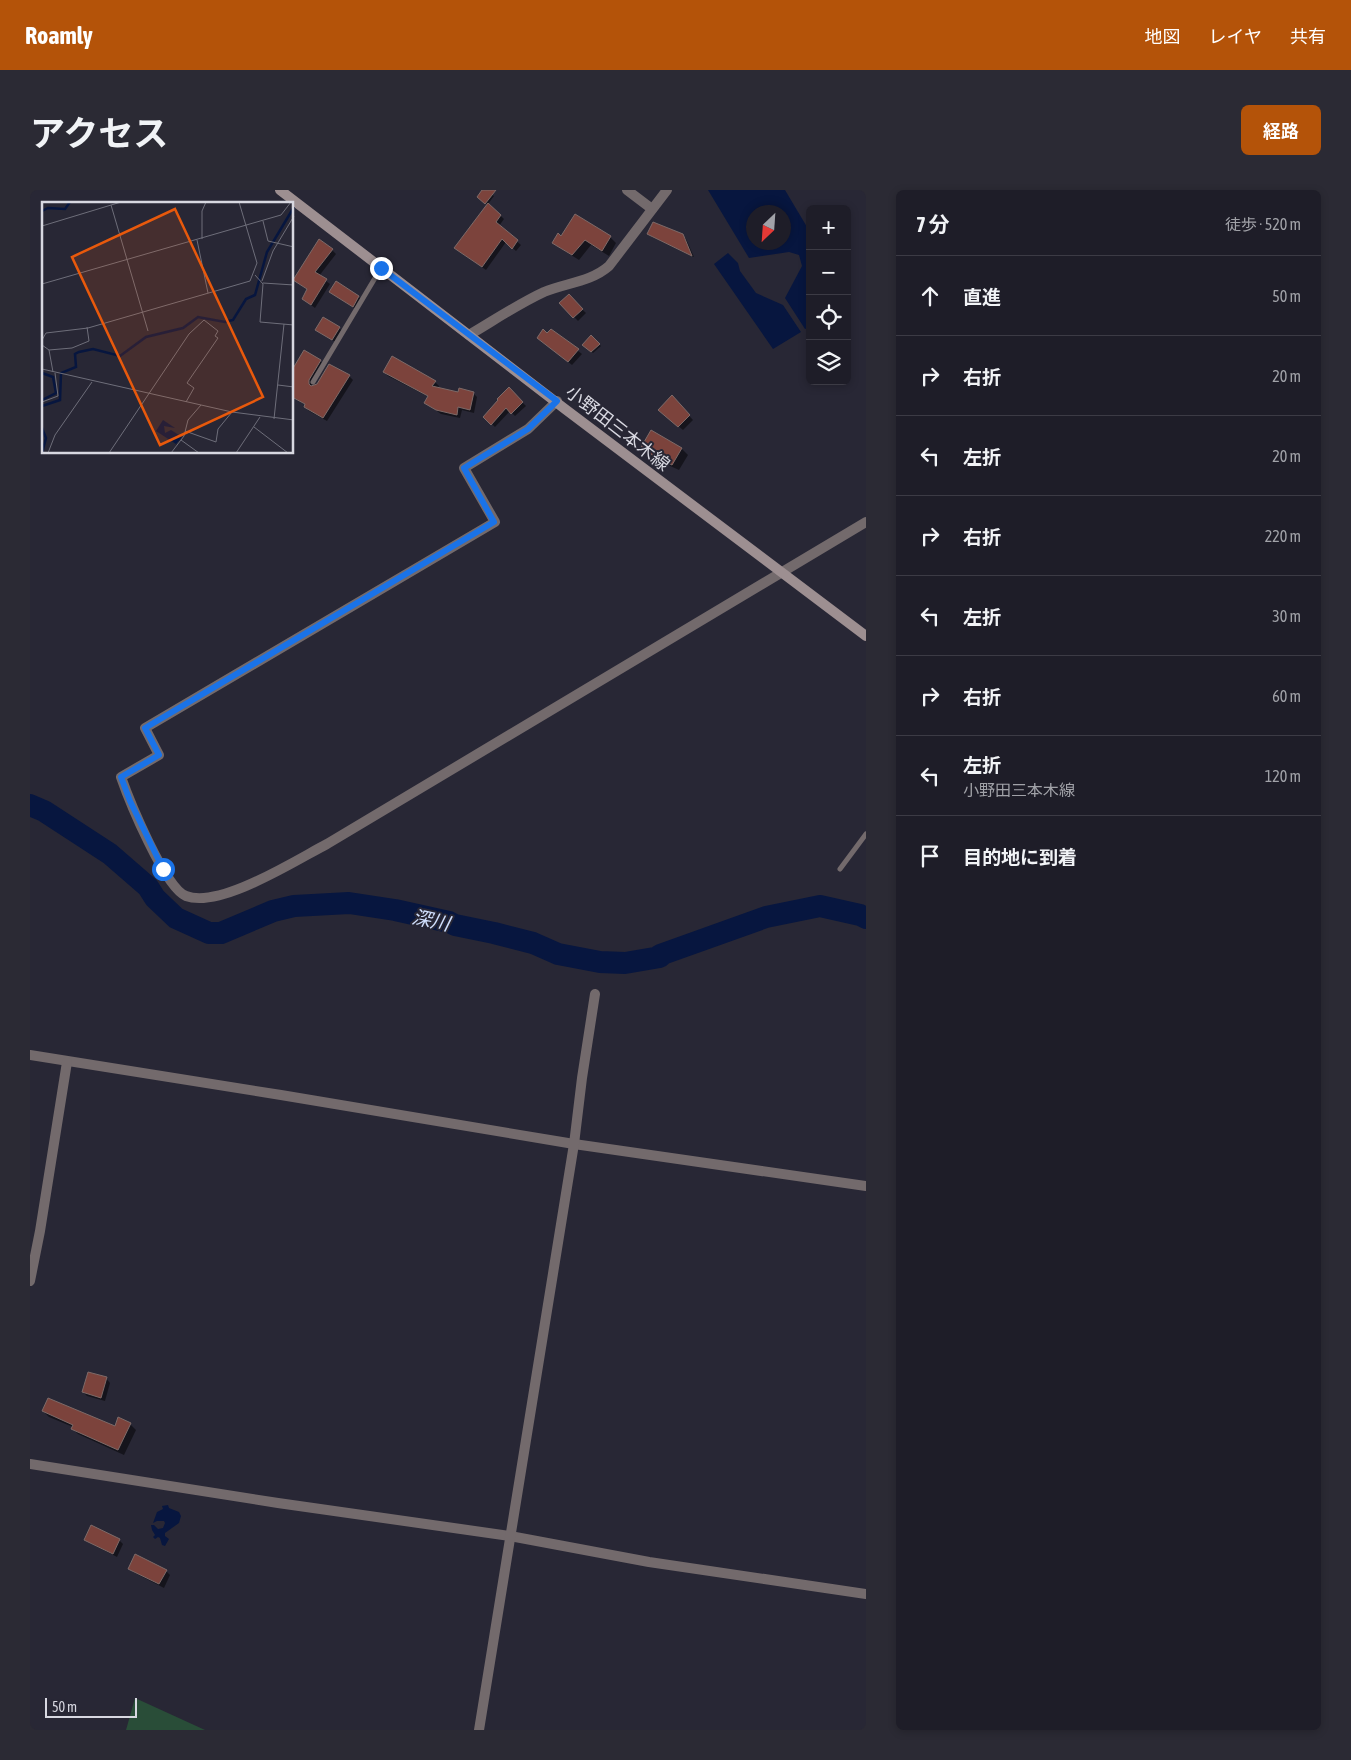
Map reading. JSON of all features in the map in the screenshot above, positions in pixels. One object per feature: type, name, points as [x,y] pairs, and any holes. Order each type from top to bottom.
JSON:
[{"type":"main road","name":"小野田三本木線","points":[[280,190],[866,636]]},
{"type":"street","points":[[626,190],[652,209]]},
{"type":"street","points":[[469,335],[543,293],[590,278],[604,271],[667,190]]},
{"type":"street","points":[[557,401],[528,429],[464,468],[494,522],[145,728],[159,755],[121,777],[130,801],[163,869],[184,895],[197,899],[227,894],[327,844],[866,522]]},
{"type":"street","points":[[479,1730],[574,1144],[580,1087],[596,994]]},
{"type":"street","points":[[30,1055],[242,1088],[574,1144],[866,1186]]},
{"type":"street","points":[[30,1281],[40,1231],[67,1062]]},
{"type":"street","points":[[30,1464],[510,1536],[658,1564],[866,1594]]},
{"type":"lane","points":[[313,382],[381,268]]},
{"type":"lane","points":[[840,869],[866,834]]},
{"type":"green space","points":[[135,1698],[205,1730],[126,1730]]},
{"type":"water","points":[[708,190],[785,190],[806,225],[805,329],[785,298],[802,266],[799,255],[789,252],[749,258]]},
{"type":"water","points":[[728,253],[738,263],[740,271],[756,293],[783,305],[801,332],[773,349],[714,264]]},
{"type":"water","points":[[168,1505],[169,1508],[179,1512],[181,1516],[179,1523],[165,1533],[165,1536],[169,1539],[165,1546],[162,1545],[160,1538],[155,1539],[153,1537],[155,1535],[151,1525],[158,1529],[163,1528],[164,1521],[153,1523],[157,1512],[163,1509],[162,1506]]},
{"type":"building","points":[[482,190],[496,190],[485,204],[477,197]]},
{"type":"building","points":[[488,203],[501,215],[496,222],[518,240],[512,249],[502,239],[482,267],[454,248]]},
{"type":"building","points":[[575,214],[611,236],[602,251],[585,240],[572,255],[552,243],[558,233],[561,236]]},
{"type":"building","points":[[653,222],[683,234],[692,256],[647,234]]},
{"type":"building","points":[[319,239],[333,249],[315,272],[327,279],[311,305],[302,299],[307,289],[294,281]]},
{"type":"building","points":[[336,281],[359,296],[353,307],[329,292]]},
{"type":"building","points":[[569,294],[583,309],[573,318],[559,303]]},
{"type":"building","points":[[323,317],[340,327],[332,340],[315,330]]},
{"type":"building","points":[[543,329],[547,333],[551,329],[579,349],[568,362],[537,338]]},
{"type":"building","points":[[591,335],[600,344],[591,352],[582,345]]},
{"type":"building","points":[[304,350],[321,360],[309,380],[311,386],[317,384],[329,364],[350,375],[323,418],[304,407],[305,404],[294,398],[294,367]]},
{"type":"building","points":[[392,356],[436,381],[432,386],[458,392],[459,388],[474,392],[470,410],[458,407],[457,415],[436,410],[424,403],[428,396],[383,372]]},
{"type":"building","points":[[509,387],[523,402],[511,414],[506,408],[491,425],[483,417]]},
{"type":"building","points":[[672,395],[690,415],[678,427],[658,410]]},
{"type":"building","points":[[651,430],[682,448],[672,465],[640,449]]},
{"type":"building","points":[[88,1372],[107,1377],[101,1398],[82,1392]]},
{"type":"building","points":[[48,1398],[115,1426],[118,1417],[131,1423],[118,1450],[71,1429],[73,1425],[42,1411]]},
{"type":"building","points":[[91,1525],[120,1539],[113,1554],[84,1540]]},
{"type":"building","points":[[135,1554],[167,1570],[159,1584],[128,1569]]},
{"type":"waterway","name":"深川","points":[[30,805],[44,811],[110,854],[148,887],[155,898],[176,918],[209,933],[221,933],[273,911],[294,906],[349,903],[395,910],[449,922],[533,943],[558,954],[600,962],[625,963],[660,957],[660,955],[766,917],[820,906],[866,918]]},
{"type":"route","points":[[163,869],[130,801],[121,777],[159,755],[145,728],[494,522],[464,468],[528,429],[557,401],[381,268]]}]
